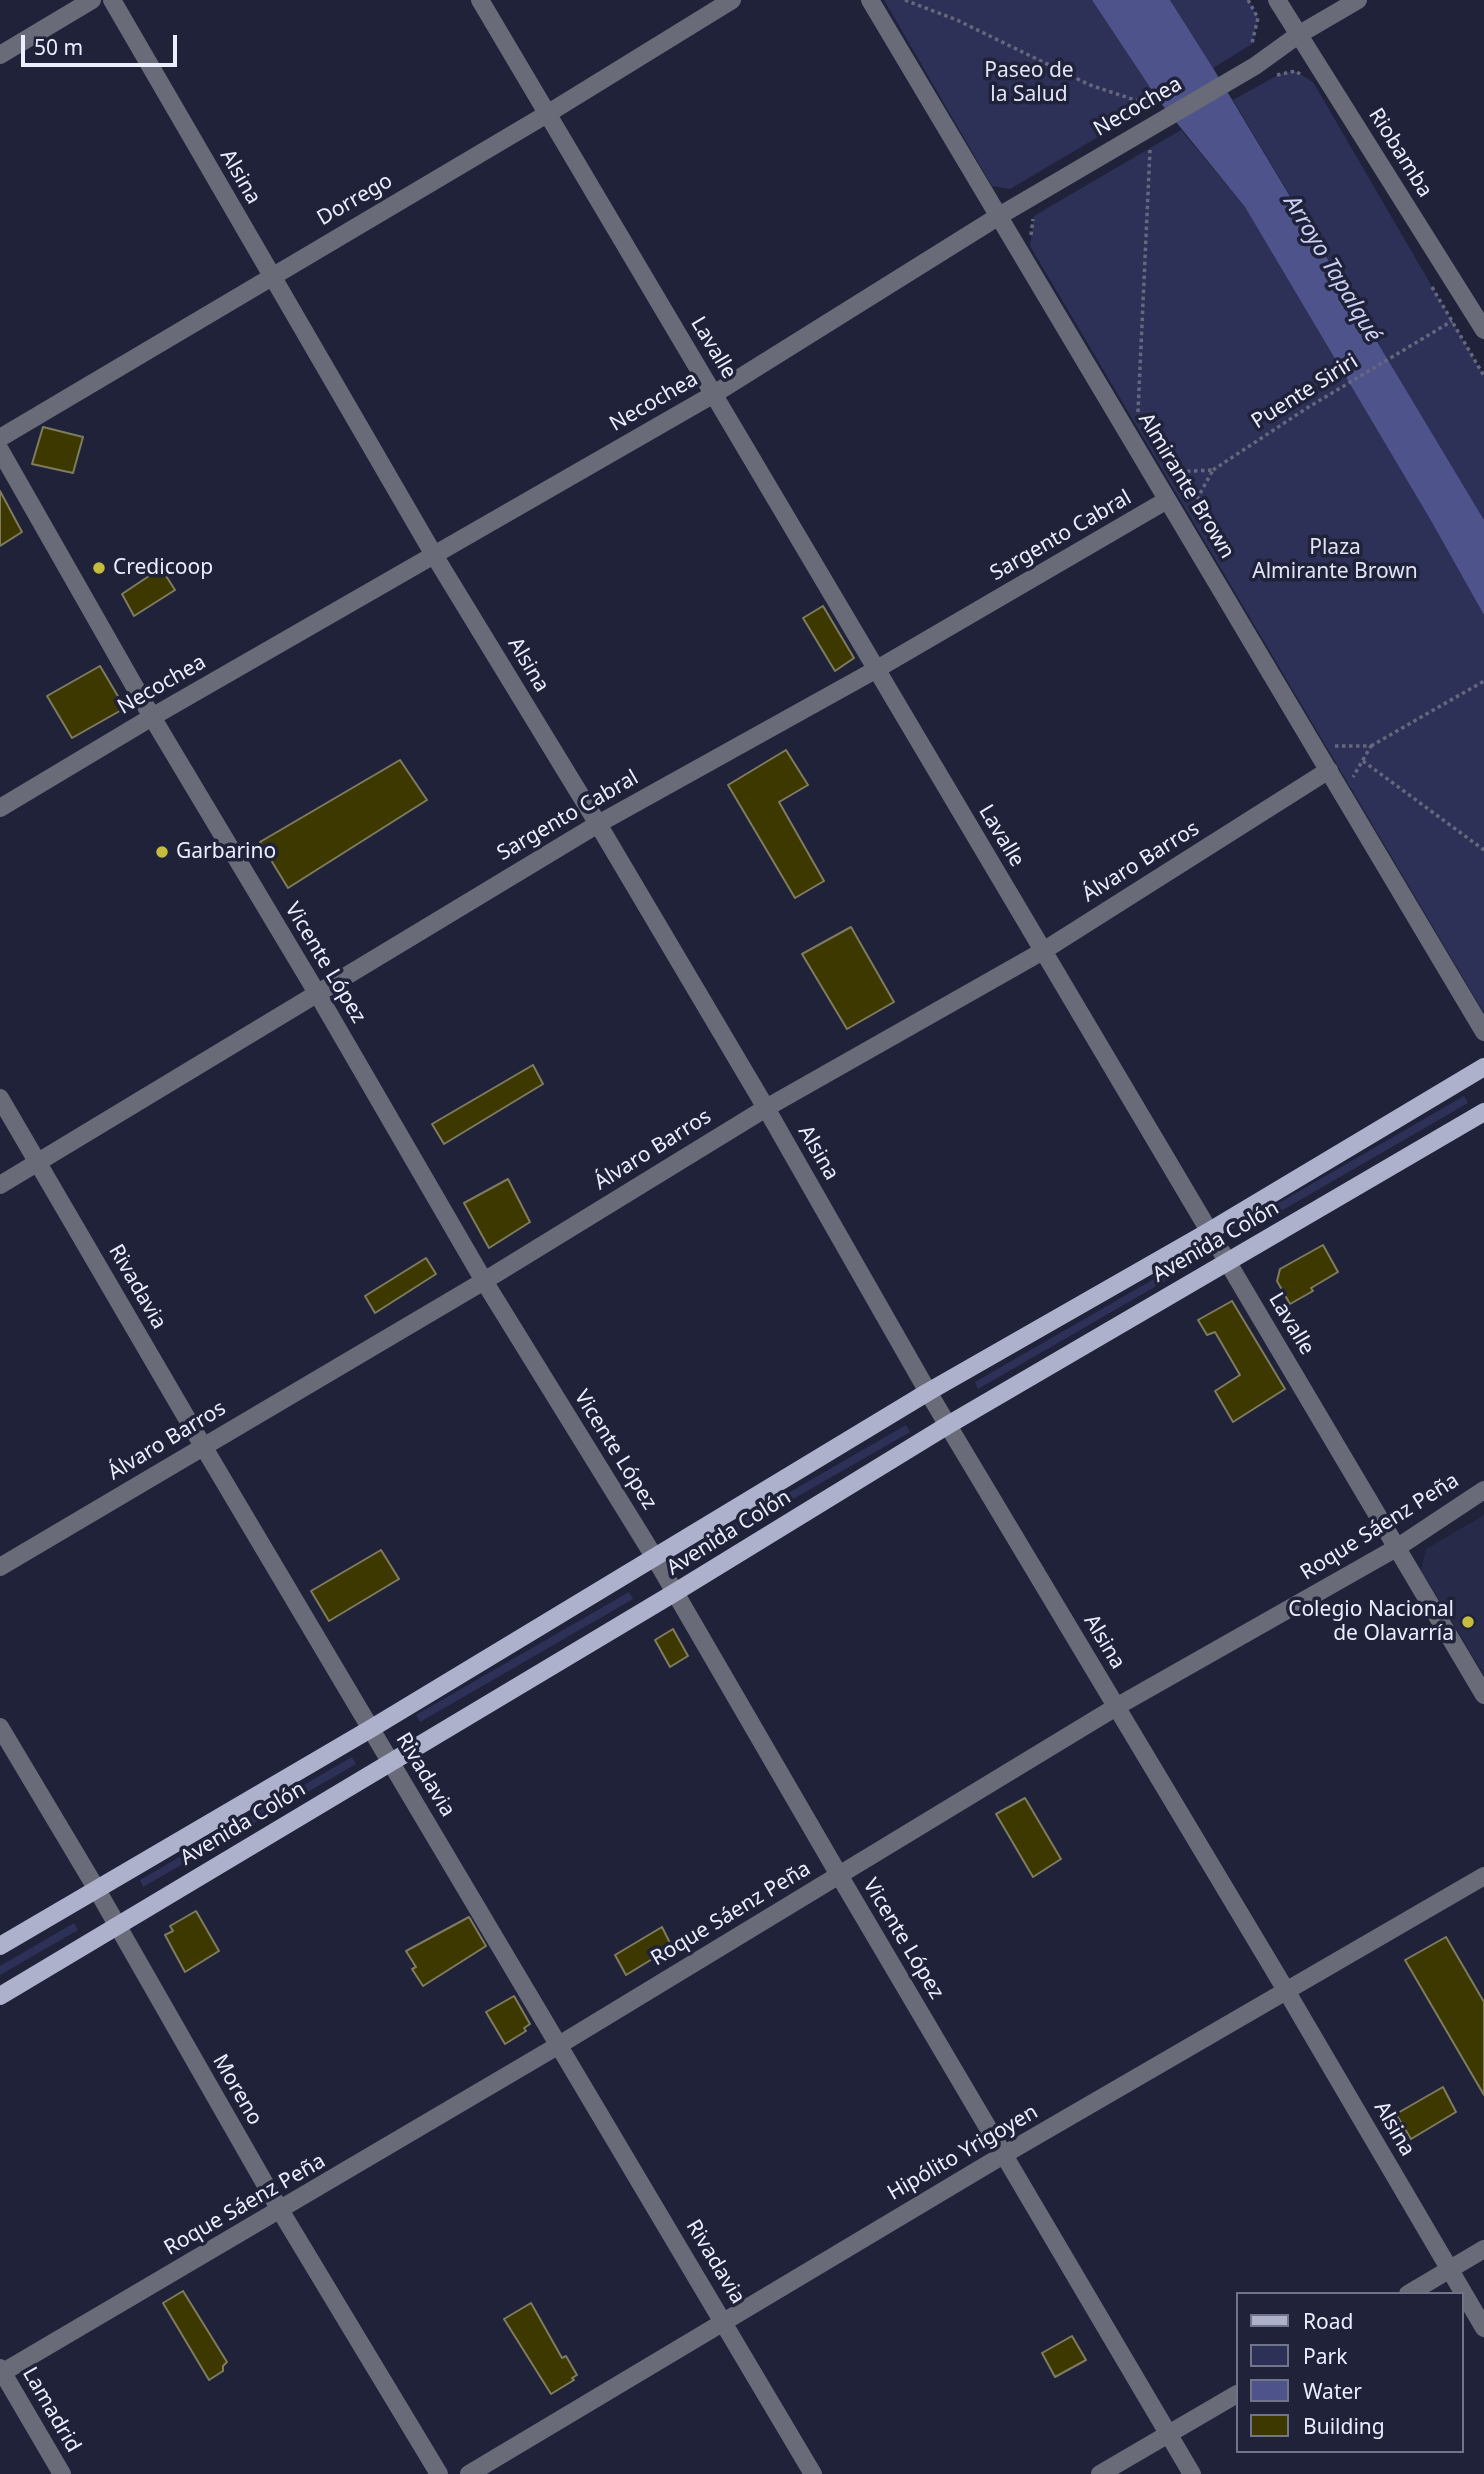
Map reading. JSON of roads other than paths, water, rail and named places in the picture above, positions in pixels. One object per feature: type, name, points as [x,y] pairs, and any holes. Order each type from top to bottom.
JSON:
[{"type":"main road","name":"Avenida Colón","points":[[0,1946],[372,1728],[928,1392],[1208,1232],[1484,1068]]},
{"type":"main road","name":"Avenida Colón","points":[[0,1996],[392,1763],[948,1425],[1484,1112]]},
{"type":"street","points":[[0,55],[92,0]]},
{"type":"street","name":"Alsina","points":[[112,0],[434,555],[598,824],[766,1108],[928,1392],[1463,2292]]},
{"type":"street","name":"Lavalle","points":[[480,0],[1484,1695]]},
{"type":"street","name":"Dorrego","points":[[0,438],[547,114],[732,0]]},
{"type":"street","name":"Almirante Brown","points":[[870,0],[1484,1032]]},
{"type":"street","name":"Riobamba","points":[[1277,0],[1478,305],[1484,330]]},
{"type":"street","name":"Necochea","points":[[0,808],[152,717],[714,394],[999,216],[1255,66],[1298,35],[1358,0]]},
{"type":"street","name":"Vicente López","points":[[0,450],[152,717],[317,993],[484,1281],[655,1558],[1192,2474]]},
{"type":"street","name":"Sargento Cabral","points":[[0,1185],[598,824],[877,669],[1167,500]]},
{"type":"street","name":"Álvaro Barros","points":[[0,1567],[484,1281],[766,1108],[1043,951],[1329,770]]},
{"type":"street","name":"Rivadavia","points":[[0,1098],[203,1446],[813,2474]]},
{"type":"street","name":"Roque Sáenz Peña","points":[[1,2371],[559,2045],[1116,1707],[1398,1547],[1484,1490]]},
{"type":"street","name":"Moreno","points":[[0,1727],[96,1888],[280,2210],[439,2474]]},
{"type":"street","name":"Hipólito Yrigoyen","points":[[469,2474],[1005,2154],[1484,1876]]},
{"type":"street","points":[[1412,2292],[1484,2249]]},
{"type":"street","name":"Alsina","points":[[1463,2292],[1484,2328]]},
{"type":"street","name":"Lamadrid","points":[[1,2371],[62,2474]]},
{"type":"street","points":[[1100,2474],[1236,2395]]},
{"type":"water","name":"Arroyo Tapalqué","points":[[1092,0],[1170,0],[1484,520],[1484,615],[1245,207],[1159,101]]},
{"type":"place","name":"Credicoop","points":[[99,568]]},
{"type":"place","name":"Garbarino","points":[[162,852]]},
{"type":"place","name":"Colegio Nacional de Olavarría","points":[[1468,1622]]},
{"type":"park label","name":"Paseo de la Salud","points":[[1029,83]]},
{"type":"park label","name":"Plaza Almirante Brown","points":[[1335,560]]}]
